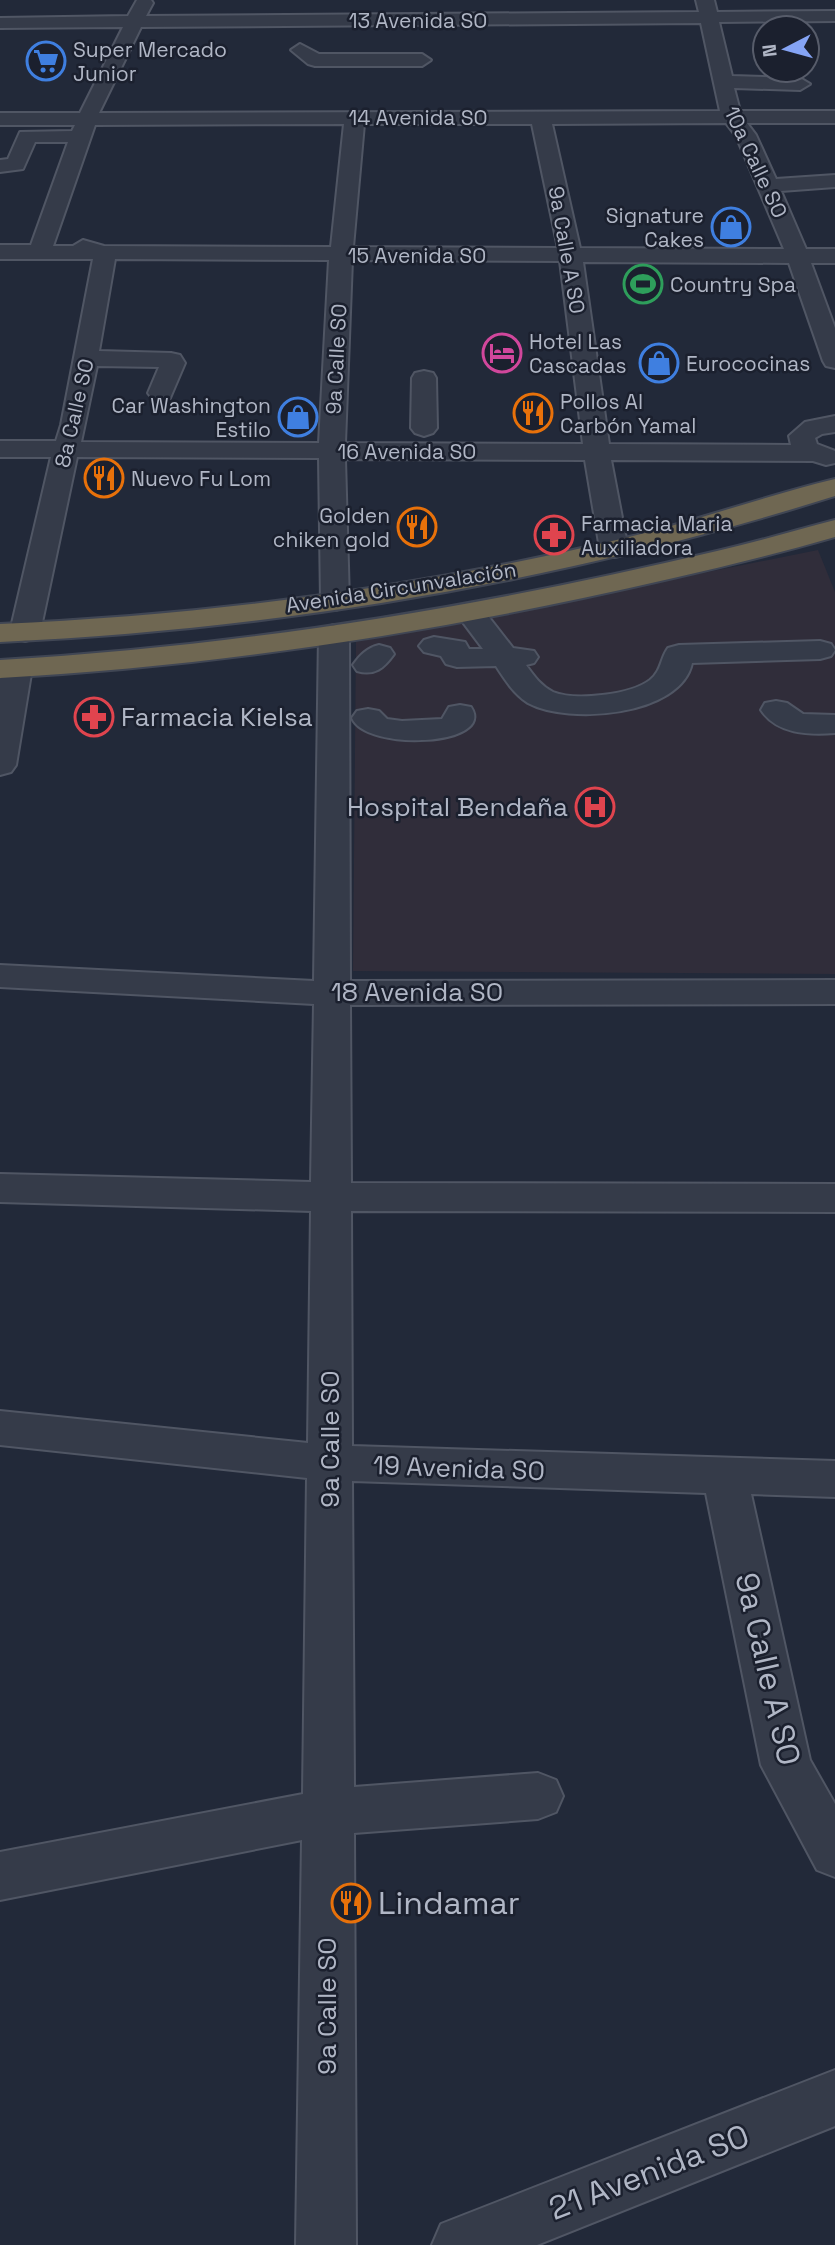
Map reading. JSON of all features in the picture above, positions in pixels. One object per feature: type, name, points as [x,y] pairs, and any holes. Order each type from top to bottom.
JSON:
[{"type":"highway","name":"Avenida Circunvalación","points":[[335,617],[335,623],[340,616],[351,610],[398,601],[425,587],[614,549],[721,522],[835,487]]},
{"type":"highway","name":"Avenida Circunvalación","points":[[12,633],[189,619],[483,611],[699,564],[835,528]]},
{"type":"highway","name":"Avenida Circunvalación","points":[[6,664],[153,659],[335,617]]},
{"type":"highway","points":[[6,664],[17,646],[12,633]]},
{"type":"street","points":[[105,253],[43,244],[85,127],[146,0]]},
{"type":"street","points":[[419,116],[428,0]]},
{"type":"street","name":"13 Avenida SO","points":[[0,23],[135,21],[423,40],[707,9],[835,16]]},
{"type":"street","name":"10a Calle SO","points":[[707,9],[731,116],[746,135],[795,248],[834,355]]},
{"type":"street","points":[[300,50],[315,61],[423,40]]},
{"type":"street","points":[[723,82],[751,83]]},
{"type":"street","name":"14 Avenida SO","points":[[0,119],[85,127],[419,116],[835,117]]},
{"type":"street","name":"9a Calle SO","points":[[326,2245],[335,617],[333,439],[342,247],[355,117]]},
{"type":"street","name":"9a Calle A SO","points":[[541,117],[569,248],[595,441],[614,549]]},
{"type":"street","points":[[0,136],[27,136],[85,127]]},
{"type":"street","points":[[0,166],[16,165],[27,136]]},
{"type":"street","points":[[768,186],[835,181]]},
{"type":"street","name":"15 Avenida SO","points":[[0,237],[43,244],[569,248],[795,248],[835,240]]},
{"type":"street","name":"15 Avenida SO","points":[[0,252],[43,244]]},
{"type":"street","name":"15 Avenida SO","points":[[105,253],[342,247]]},
{"type":"street","name":"15 Avenida SO","points":[[795,248],[835,256]]},
{"type":"street","name":"8a Calle SO","points":[[12,633],[70,437],[105,253]]},
{"type":"street","points":[[86,358],[171,360],[173,363],[161,393]]},
{"type":"street","points":[[424,378],[424,428]]},
{"type":"street","name":"16 Avenida SO","points":[[0,425],[70,437],[595,441],[819,448],[835,424]]},
{"type":"street","name":"16 Avenida SO","points":[[333,439],[424,428],[595,441]]},
{"type":"street","name":"16 Avenida SO","points":[[0,449],[70,437]]},
{"type":"street","points":[[483,611],[521,657],[528,689],[542,698],[566,704],[609,703],[643,697],[659,688],[675,673],[679,654],[820,650]]},
{"type":"street","points":[[433,646],[454,648],[457,657],[521,657]]},
{"type":"street","points":[[0,763],[6,664]]},
{"type":"street","points":[[776,710],[793,722],[835,724]]},
{"type":"street","points":[[368,718],[376,727],[384,729],[448,729],[460,721],[460,714]]},
{"type":"street","name":"18 Avenida SO","points":[[0,975],[332,993],[835,992]]},
{"type":"street","points":[[0,1188],[331,1197],[835,1198]]},
{"type":"street","name":"19 Avenida SO","points":[[0,1428],[330,1463],[835,1479]]},
{"type":"street","name":"9a Calle A SO","points":[[724,1477],[786,1765],[835,1853]]},
{"type":"street","points":[[0,1876],[328,1812],[538,1796]]},
{"type":"street","name":"21 Avenida SO","points":[[462,2245],[835,2098]]},
{"type":"shaded area","name":"Hospital Bendaña","points":[[818,550],[835,592],[835,974],[353,971],[356,642]]},
{"type":"place","name":"Super Mercado Junior","points":[[46,61]]},
{"type":"place","name":"Signature Cakes","points":[[731,227]]},
{"type":"place","name":"Country Spa","points":[[643,284]]},
{"type":"place","name":"Hotel Las Cascadas","points":[[502,353]]},
{"type":"place","name":"Eurococinas","points":[[659,363]]},
{"type":"place","name":"Pollos Al Carbón Yamal","points":[[533,413]]},
{"type":"place","name":"Car Washington Estilo","points":[[298,417]]},
{"type":"place","name":"Nuevo Fu Lom","points":[[104,478]]},
{"type":"place","name":"Golden chiken gold","points":[[417,527]]},
{"type":"place","name":"Farmacia Maria Auxiliadora","points":[[554,535]]},
{"type":"place","name":"Farmacia Kielsa","points":[[94,717]]},
{"type":"place","name":"Hospital Bendaña","points":[[595,807]]},
{"type":"place","name":"Lindamar","points":[[351,1903]]}]
